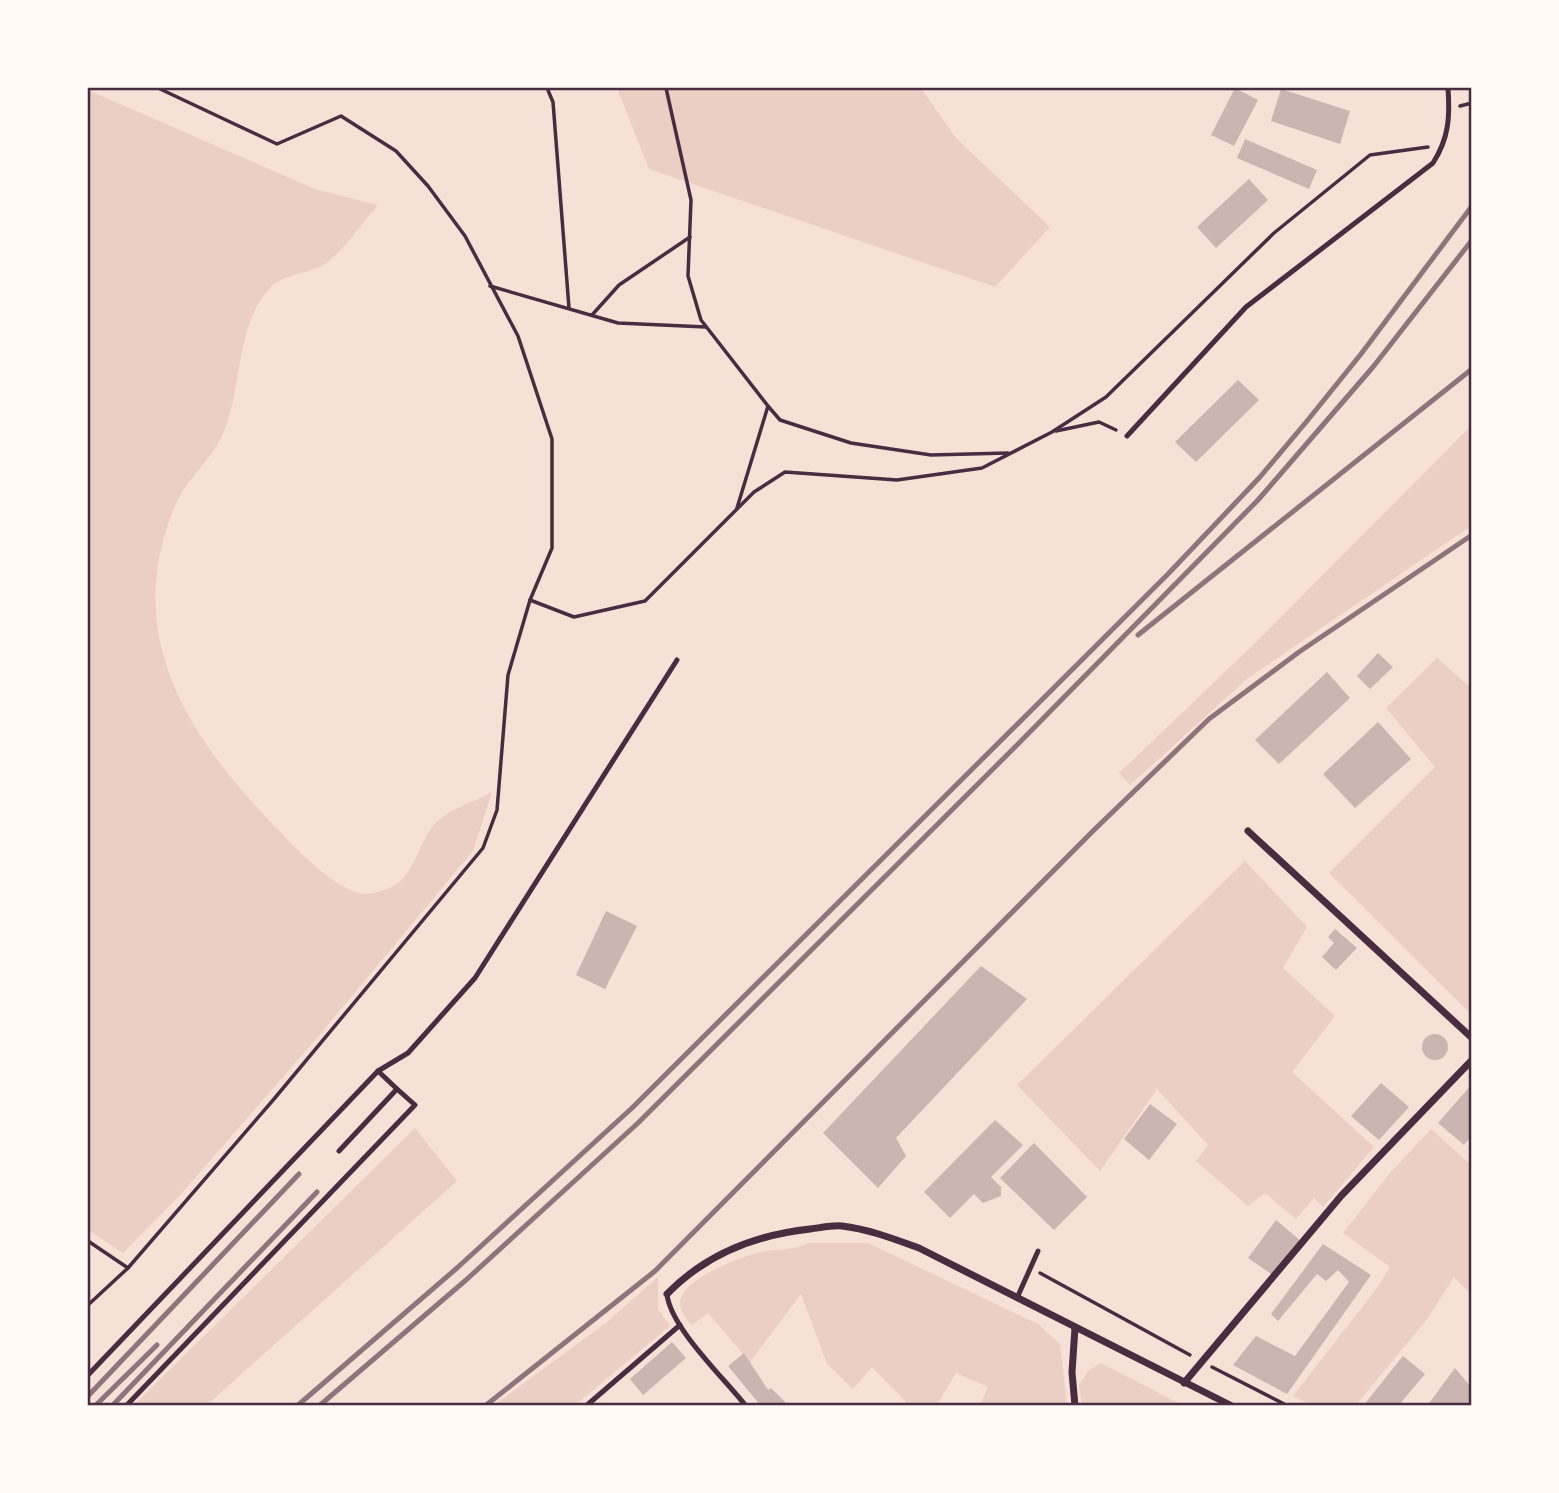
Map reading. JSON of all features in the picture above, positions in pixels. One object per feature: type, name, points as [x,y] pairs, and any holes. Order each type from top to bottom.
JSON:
[{"type":"street","points":[[1248,831],[1472,1038]]},
{"type":"street","points":[[1184,1383],[1341,1196],[1472,1060]]},
{"type":"street","points":[[667,1294],[702,1264],[738,1244],[785,1231],[840,1226],[883,1235],[919,1248],[1232,1405]]},
{"type":"street","points":[[1075,1328],[1072,1372],[1075,1405]]},
{"type":"lane","points":[[1127,436],[1246,307],[1433,163],[1444,145],[1448,130],[1448,88]]},
{"type":"lane","points":[[88,1375],[378,1071],[408,1053],[475,978],[677,660]]},
{"type":"lane","points":[[126,1405],[415,1105],[378,1071]]},
{"type":"lane","points":[[339,1151],[397,1089]]},
{"type":"lane","points":[[1017,1298],[1038,1251]]},
{"type":"lane","points":[[667,1294],[668,1308],[680,1325],[746,1405]]},
{"type":"lane","points":[[586,1405],[680,1325]]},
{"type":"path","points":[[88,1305],[128,1268],[274,1099],[483,848],[497,810],[508,674],[530,600],[552,548],[552,439],[518,336],[464,236],[428,186],[396,151],[341,116],[277,144],[158,88]]},
{"type":"path","points":[[548,88],[554,102],[569,308]]},
{"type":"path","points":[[666,88],[691,200],[688,276],[701,320],[780,420],[851,443],[931,455],[1010,453]]},
{"type":"path","points":[[530,600],[574,617],[645,601],[754,492],[785,472],[897,480],[982,468],[1052,432],[1106,397],[1273,233],[1370,155],[1444,145]]},
{"type":"path","points":[[592,315],[619,285],[690,237]]},
{"type":"path","points":[[489,286],[618,323],[706,327]]},
{"type":"path","points":[[736,510],[768,406]]},
{"type":"path","points":[[1052,432],[1099,422],[1127,436]]},
{"type":"path","points":[[88,1241],[128,1268]]},
{"type":"path","points":[[1030,1269],[1288,1405]]},
{"type":"shaded area","points":[[617,88],[921,88],[956,138],[1050,227],[995,287],[649,169]]},
{"type":"shaded area","points":[[88,90],[315,189],[378,205],[329,261],[277,282],[260,301],[245,337],[230,414],[224,431],[175,506],[161,551],[155,594],[159,635],[170,675],[187,712],[209,749],[267,818],[313,864],[340,885],[354,891],[371,894],[395,885],[408,872],[435,823],[492,792],[473,851],[322,1032],[182,1193],[123,1253],[88,1230]]},
{"type":"shaded area","points":[[1471,426],[1471,526],[1248,678],[1130,785],[1119,773],[1250,648]]},
{"type":"shaded area","points":[[1437,658],[1471,688],[1471,1014],[1329,873],[1435,767],[1386,708]]},
{"type":"shaded area","points":[[1245,861],[1307,927],[1283,968],[1335,1016],[1292,1072],[1374,1147],[1323,1207],[1314,1198],[1296,1219],[1265,1193],[1248,1206],[1196,1161],[1208,1145],[1157,1089],[1100,1171],[1017,1085]]},
{"type":"shaded area","points":[[415,1128],[457,1181],[207,1405],[134,1405]]},
{"type":"shaded area","points":[[1431,1129],[1471,1165],[1471,1294],[1454,1277],[1428,1318],[1356,1405],[1310,1405],[1293,1396],[1377,1288],[1390,1267],[1343,1233],[1390,1173]]},
{"type":"shaded area","points":[[808,1243],[868,1243],[1038,1324],[1060,1344],[1067,1405],[980,1405],[988,1387],[956,1373],[937,1405],[909,1405],[872,1367],[853,1389],[827,1364],[801,1294],[750,1362],[708,1313],[692,1325],[684,1315],[680,1302],[683,1293],[701,1277],[752,1254]]},
{"type":"shaded area","points":[[658,1277],[658,1309],[670,1326],[575,1405],[494,1405],[607,1322]]},
{"type":"shaded area","points":[[1101,1363],[1182,1405],[1082,1405],[1079,1385],[1088,1371]]},
{"type":"building","points":[[1235,88],[1258,100],[1234,146],[1211,135]]},
{"type":"building","points":[[1281,89],[1350,111],[1340,144],[1271,121]]},
{"type":"building","points":[[1245,139],[1317,170],[1309,189],[1237,158]]},
{"type":"building","points":[[1249,179],[1268,200],[1216,248],[1197,227]]},
{"type":"building","points":[[1238,380],[1259,400],[1196,462],[1175,442]]},
{"type":"building","points":[[1378,653],[1393,667],[1370,689],[1357,676]]},
{"type":"building","points":[[1327,672],[1350,698],[1279,764],[1255,740]]},
{"type":"building","points":[[1378,722],[1411,759],[1355,808],[1323,774]]},
{"type":"building","points":[[606,911],[637,926],[605,989],[576,975]]},
{"type":"building","points":[[1335,929],[1357,948],[1336,970],[1322,957],[1334,943],[1328,937]]},
{"type":"building","points":[[981,966],[1027,999],[896,1138],[906,1156],[878,1188],[823,1133]]},
{"type":"building","points":[[1435,1034],[1444,1038],[1448,1047],[1444,1056],[1435,1060],[1426,1056],[1422,1047],[1426,1038]]},
{"type":"building","points":[[1381,1083],[1409,1107],[1379,1140],[1351,1116]]},
{"type":"building","points":[[1471,1085],[1471,1137],[1464,1145],[1438,1123]]},
{"type":"building","points":[[1150,1104],[1177,1124],[1149,1160],[1124,1139]]},
{"type":"building","points":[[995,1120],[1023,1145],[991,1177],[1001,1187],[1001,1196],[983,1203],[974,1194],[950,1218],[924,1192]]},
{"type":"building","points":[[1034,1143],[1087,1197],[1054,1230],[1000,1178]]},
{"type":"building","points":[[1276,1220],[1302,1242],[1274,1276],[1248,1258]]},
{"type":"building","points":[[1323,1244],[1371,1275],[1287,1394],[1233,1365],[1256,1336],[1295,1356],[1349,1282],[1338,1270],[1326,1281],[1317,1274],[1278,1321],[1271,1314]]},
{"type":"building","points":[[672,1342],[686,1358],[643,1395],[630,1379]]},
{"type":"building","points":[[744,1353],[768,1390],[771,1388],[789,1406],[761,1406],[728,1366]]},
{"type":"building","points":[[1403,1356],[1425,1374],[1398,1406],[1363,1406]]},
{"type":"building","points":[[1455,1368],[1471,1387],[1471,1406],[1427,1406]]},
{"type":"railway","points":[[297,1406],[457,1268],[632,1108],[1168,574],[1260,477],[1307,421],[1472,206]]},
{"type":"railway","points":[[319,1406],[466,1280],[638,1123],[1018,744],[1258,500],[1373,367],[1472,240]]},
{"type":"railway","points":[[1138,635],[1472,369]]},
{"type":"railway","points":[[485,1406],[655,1271],[1094,830],[1209,719],[1299,652],[1472,535]]},
{"type":"railway","points":[[88,1396],[299,1174]]},
{"type":"railway","points":[[112,1406],[317,1192]]},
{"type":"railway","points":[[95,1406],[157,1345]]}]
